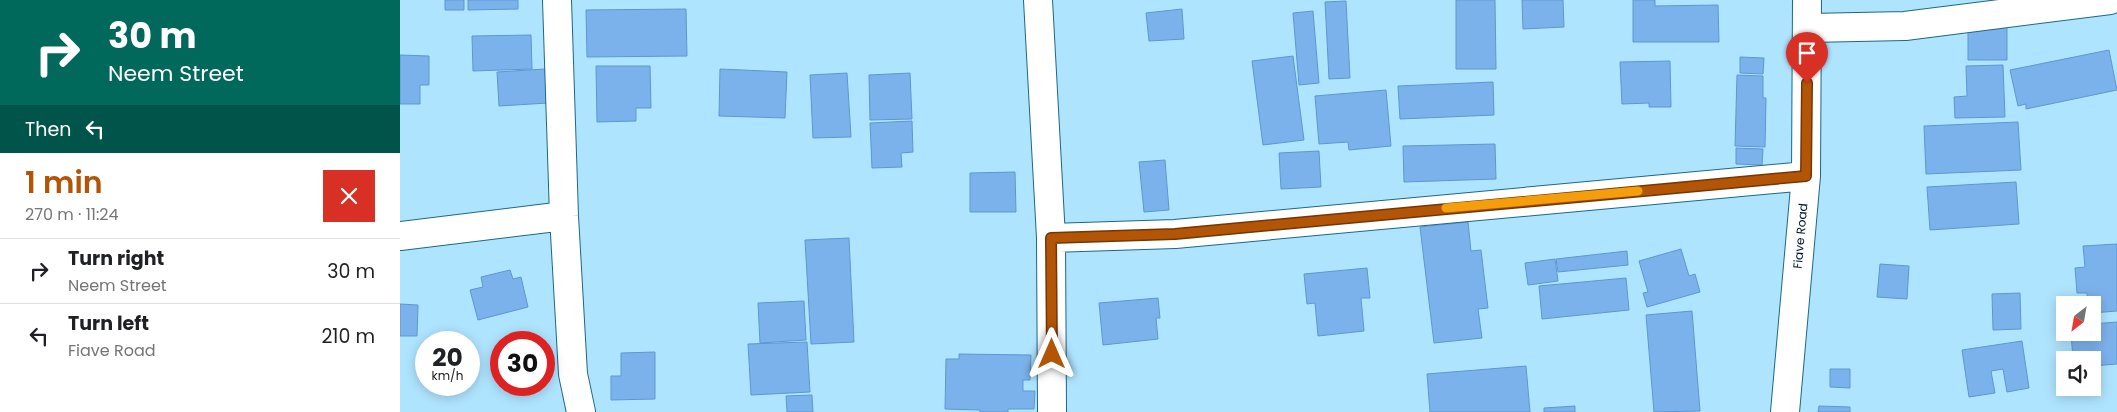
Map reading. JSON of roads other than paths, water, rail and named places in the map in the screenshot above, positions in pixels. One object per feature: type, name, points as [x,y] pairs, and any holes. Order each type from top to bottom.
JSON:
[{"type":"street","points":[[557,0],[564,216],[573,374],[581,412]]},
{"type":"street","points":[[1038,0],[1051,238],[1052,412]]},
{"type":"street","name":"Fiave Road","points":[[1785,412],[1806,176],[1807,0]]},
{"type":"street","points":[[1808,28],[1905,26],[2110,0]]},
{"type":"street","points":[[1051,238],[1175,234],[1806,176]]},
{"type":"street","points":[[400,236],[564,216]]}]
